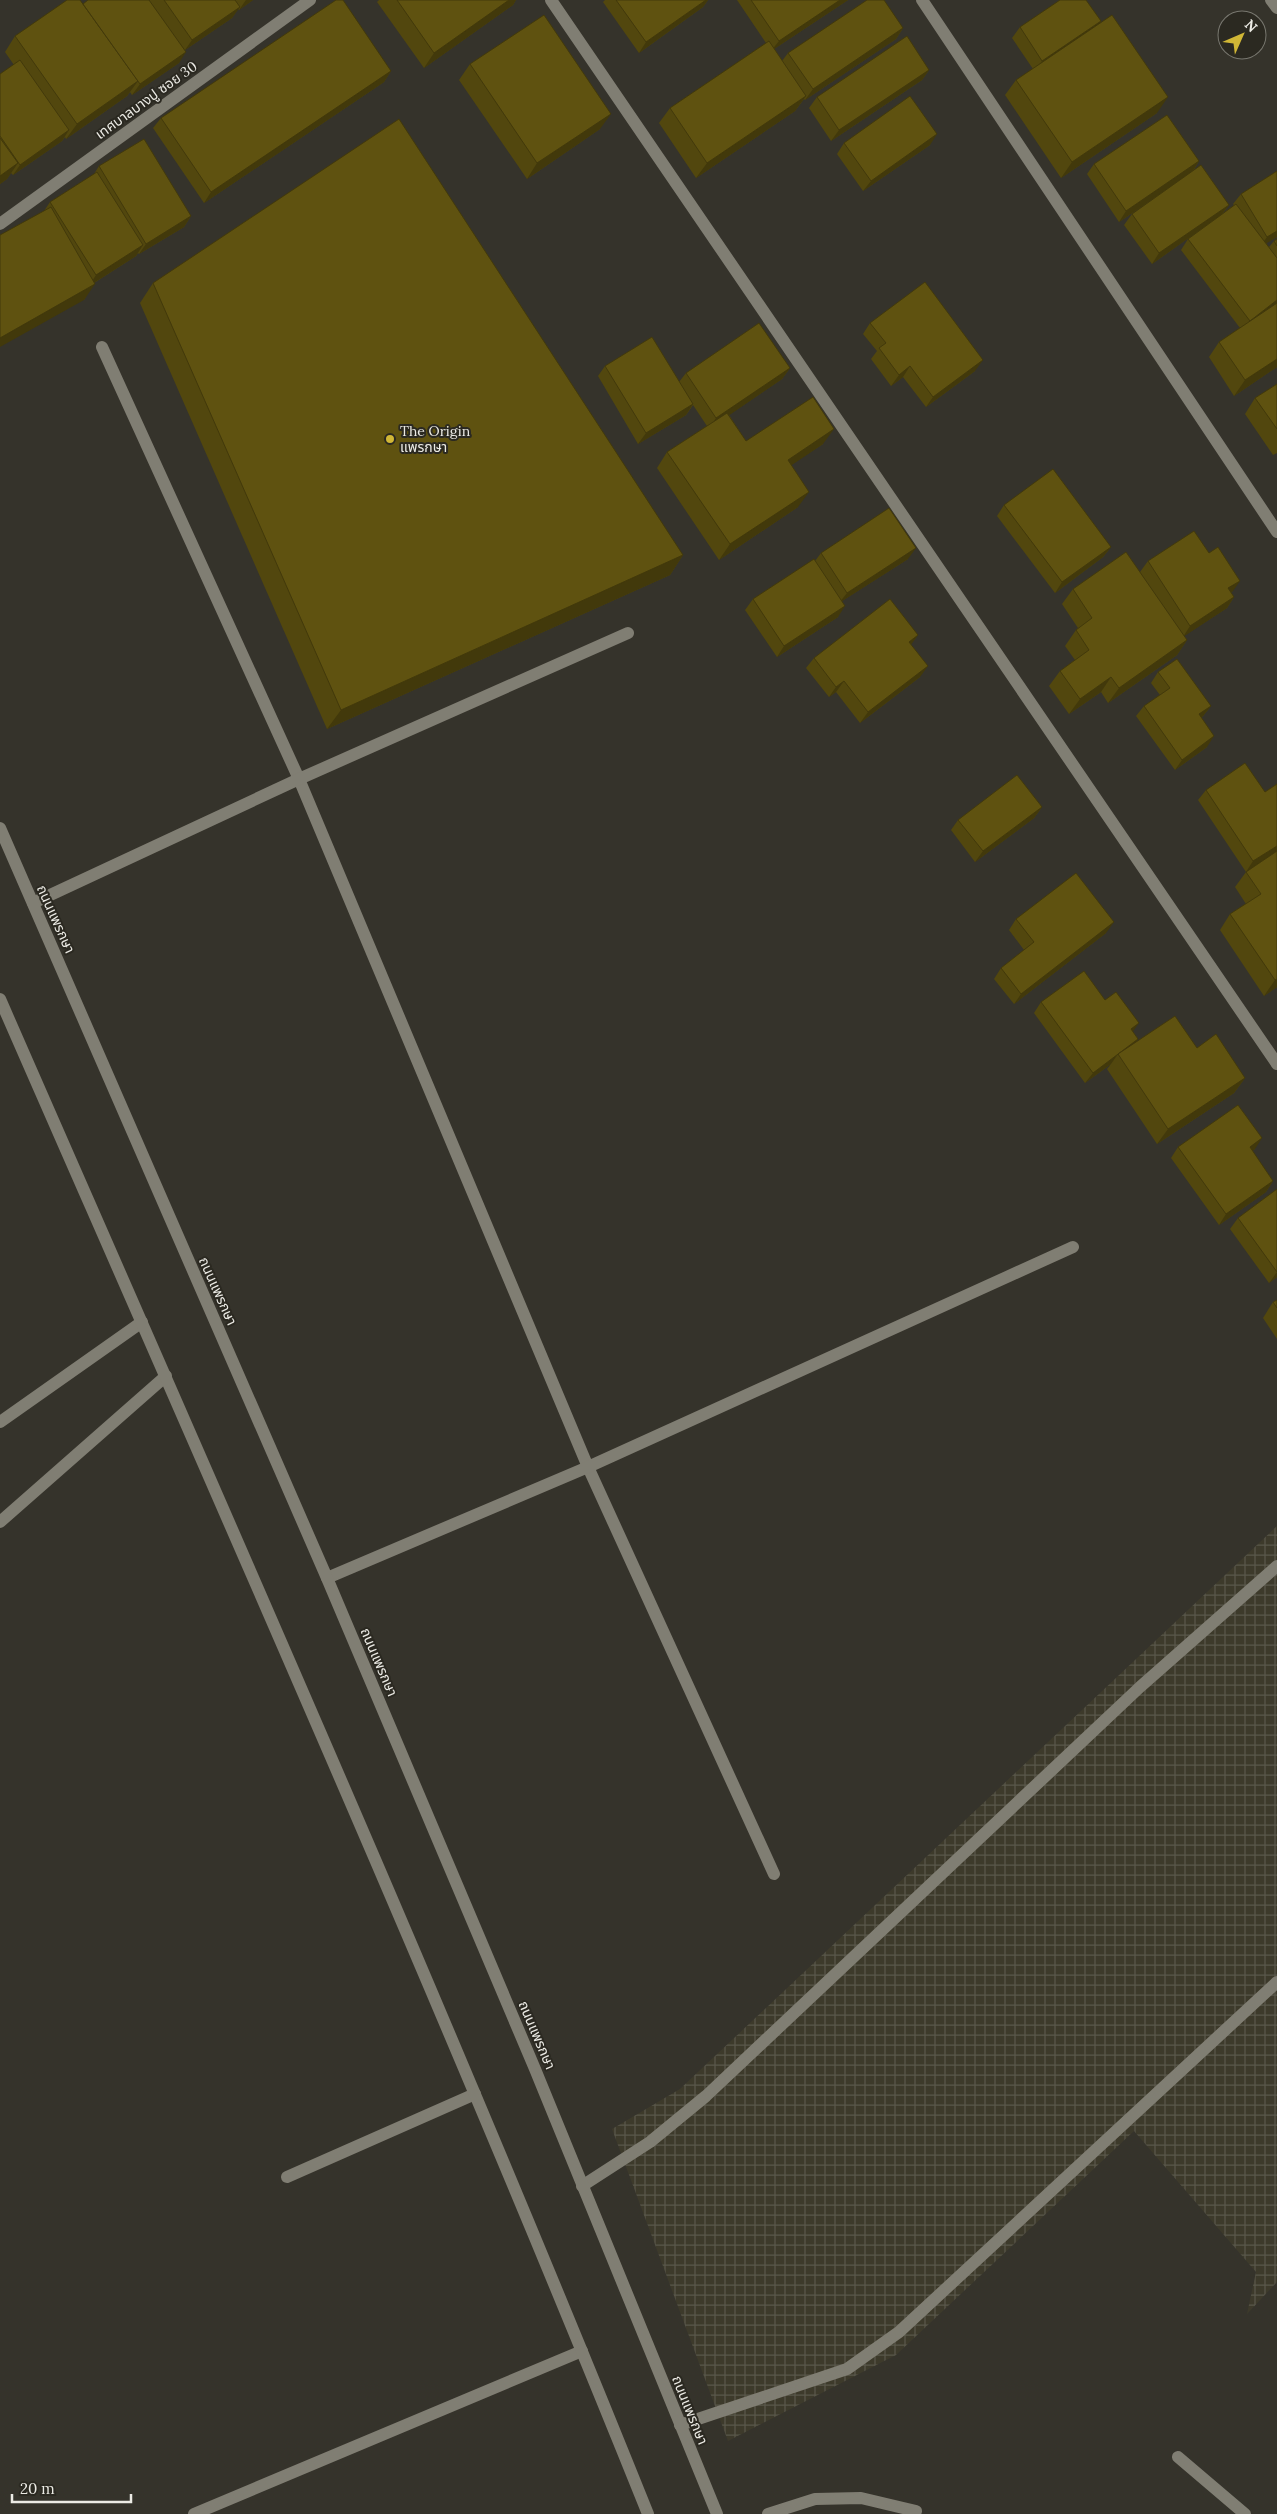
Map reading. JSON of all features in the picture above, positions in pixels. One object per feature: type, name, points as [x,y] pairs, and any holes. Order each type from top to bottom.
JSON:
[{"type":"street","name":"เทศบาลบางปู ซอย 30","points":[[0,224],[310,0]]},
{"type":"street","points":[[551,0],[1277,1064]]},
{"type":"street","points":[[922,0],[1277,532]]},
{"type":"street","points":[[1272,0],[1277,8]]},
{"type":"street","points":[[102,347],[299,779],[588,1467],[774,1874]]},
{"type":"street","points":[[33,903],[299,779],[628,633]]},
{"type":"street","name":"ถนนแพรกษา","points":[[0,828],[327,1578],[535,2069],[716,2514]]},
{"type":"street","points":[[0,998],[166,1376],[475,2094],[648,2514]]},
{"type":"street","points":[[327,1578],[588,1467],[1073,1247]]},
{"type":"street","points":[[0,1422],[142,1322]]},
{"type":"street","points":[[0,1522],[166,1376]]},
{"type":"street","points":[[582,2186],[650,2142],[706,2096],[1140,1687],[1277,1566]]},
{"type":"street","points":[[680,2425],[847,2369],[899,2332],[1277,1982]]},
{"type":"street","points":[[287,2177],[475,2094]]},
{"type":"street","points":[[194,2514],[582,2351]]},
{"type":"street","points":[[1178,2458],[1245,2514]]},
{"type":"street","points":[[768,2514],[815,2498],[861,2498],[916,2511]]},
{"type":"shaded area","points":[[1277,1526],[1277,2282],[1247,2314],[1256,2272],[1134,2131],[896,2355],[728,2441],[612,2129],[680,2089]]},
{"type":"building","points":[[67,0],[80,0],[138,81],[77,124],[15,36]]},
{"type":"building","points":[[88,0],[149,0],[186,52],[140,84],[83,4]]},
{"type":"building","points":[[164,0],[235,0],[240,7],[192,40]]},
{"type":"building","points":[[336,0],[343,0],[391,71],[211,192],[161,118]]},
{"type":"building","points":[[397,0],[509,0],[434,53]]},
{"type":"building","points":[[616,0],[706,0],[646,42]]},
{"type":"building","points":[[751,0],[840,0],[779,41]]},
{"type":"building","points":[[867,0],[884,0],[903,28],[813,89],[788,53]]},
{"type":"building","points":[[1060,0],[1086,0],[1101,21],[1042,61],[1020,27]]},
{"type":"building","points":[[544,15],[611,114],[537,163],[470,64]]},
{"type":"building","points":[[1112,15],[1168,97],[1072,162],[1016,80]]},
{"type":"building","points":[[907,36],[929,70],[839,130],[817,97]]},
{"type":"building","points":[[769,41],[806,96],[707,163],[670,108]]},
{"type":"building","points":[[20,60],[69,130],[20,165],[0,136],[0,74]]},
{"type":"building","points":[[910,96],[937,134],[871,181],[844,143]]},
{"type":"building","points":[[1167,115],[1199,161],[1126,211],[1094,164]]},
{"type":"building","name":"The Origin แพรกษา","points":[[399,119],[683,555],[341,710],[153,283]]},
{"type":"building","points":[[0,138],[18,163],[0,176]]},
{"type":"building","points":[[144,139],[191,216],[146,244],[99,166]]},
{"type":"building","points":[[1201,165],[1229,205],[1159,253],[1132,214]]},
{"type":"building","points":[[1277,171],[1277,231],[1267,237],[1241,194]]},
{"type":"building","points":[[97,172],[143,245],[96,275],[50,202]]},
{"type":"building","points":[[1236,204],[1277,258],[1277,300],[1250,321],[1188,239]]},
{"type":"building","points":[[51,207],[95,284],[0,338],[0,235]]},
{"type":"building","points":[[925,282],[983,360],[933,397],[910,366],[899,375],[879,348],[886,343],[870,323]]},
{"type":"building","points":[[1277,303],[1277,359],[1245,380],[1219,342]]},
{"type":"building","points":[[759,323],[790,368],[716,418],[686,373]]},
{"type":"building","points":[[652,337],[693,404],[646,433],[605,366]]},
{"type":"building","points":[[1277,384],[1277,429],[1255,398]]},
{"type":"building","points":[[813,397],[834,429],[788,460],[809,492],[730,544],[667,452],[727,413],[746,441]]},
{"type":"building","points":[[1053,469],[1111,547],[1062,582],[1004,505]]},
{"type":"building","points":[[889,508],[916,548],[847,593],[821,553]]},
{"type":"building","points":[[1194,531],[1209,553],[1218,547],[1240,581],[1228,588],[1234,597],[1190,626],[1148,561]]},
{"type":"building","points":[[1126,552],[1187,640],[1119,688],[1111,677],[1080,699],[1060,671],[1089,650],[1076,630],[1092,618],[1073,589]]},
{"type":"building","points":[[814,559],[845,606],[784,646],[753,599]]},
{"type":"building","points":[[890,599],[918,635],[909,642],[928,666],[868,712],[844,681],[836,687],[814,658]]},
{"type":"building","points":[[1177,659],[1211,706],[1199,714],[1214,736],[1182,760],[1144,706],[1170,688],[1158,672]]},
{"type":"building","points":[[1245,763],[1265,792],[1277,784],[1277,846],[1253,861],[1206,790]]},
{"type":"building","points":[[1017,775],[1042,807],[983,851],[958,820]]},
{"type":"building","points":[[1277,851],[1277,979],[1275,980],[1230,914],[1261,894],[1246,872]]},
{"type":"building","points":[[1076,873],[1114,922],[1021,994],[1001,968],[1034,942],[1016,919]]},
{"type":"building","points":[[1084,971],[1105,1000],[1116,992],[1139,1023],[1131,1029],[1138,1039],[1093,1073],[1041,1002]]},
{"type":"building","points":[[1175,1016],[1197,1048],[1216,1034],[1245,1078],[1168,1129],[1118,1054]]},
{"type":"building","points":[[1238,1105],[1262,1138],[1250,1147],[1273,1181],[1226,1214],[1178,1147]]},
{"type":"building","points":[[1277,1189],[1277,1272],[1238,1218]]},
{"type":"building","points":[[1277,1300],[1277,1308],[1273,1302]]},
{"type":"place","name":"The Origin แพรกษา","points":[[390,439]]}]
